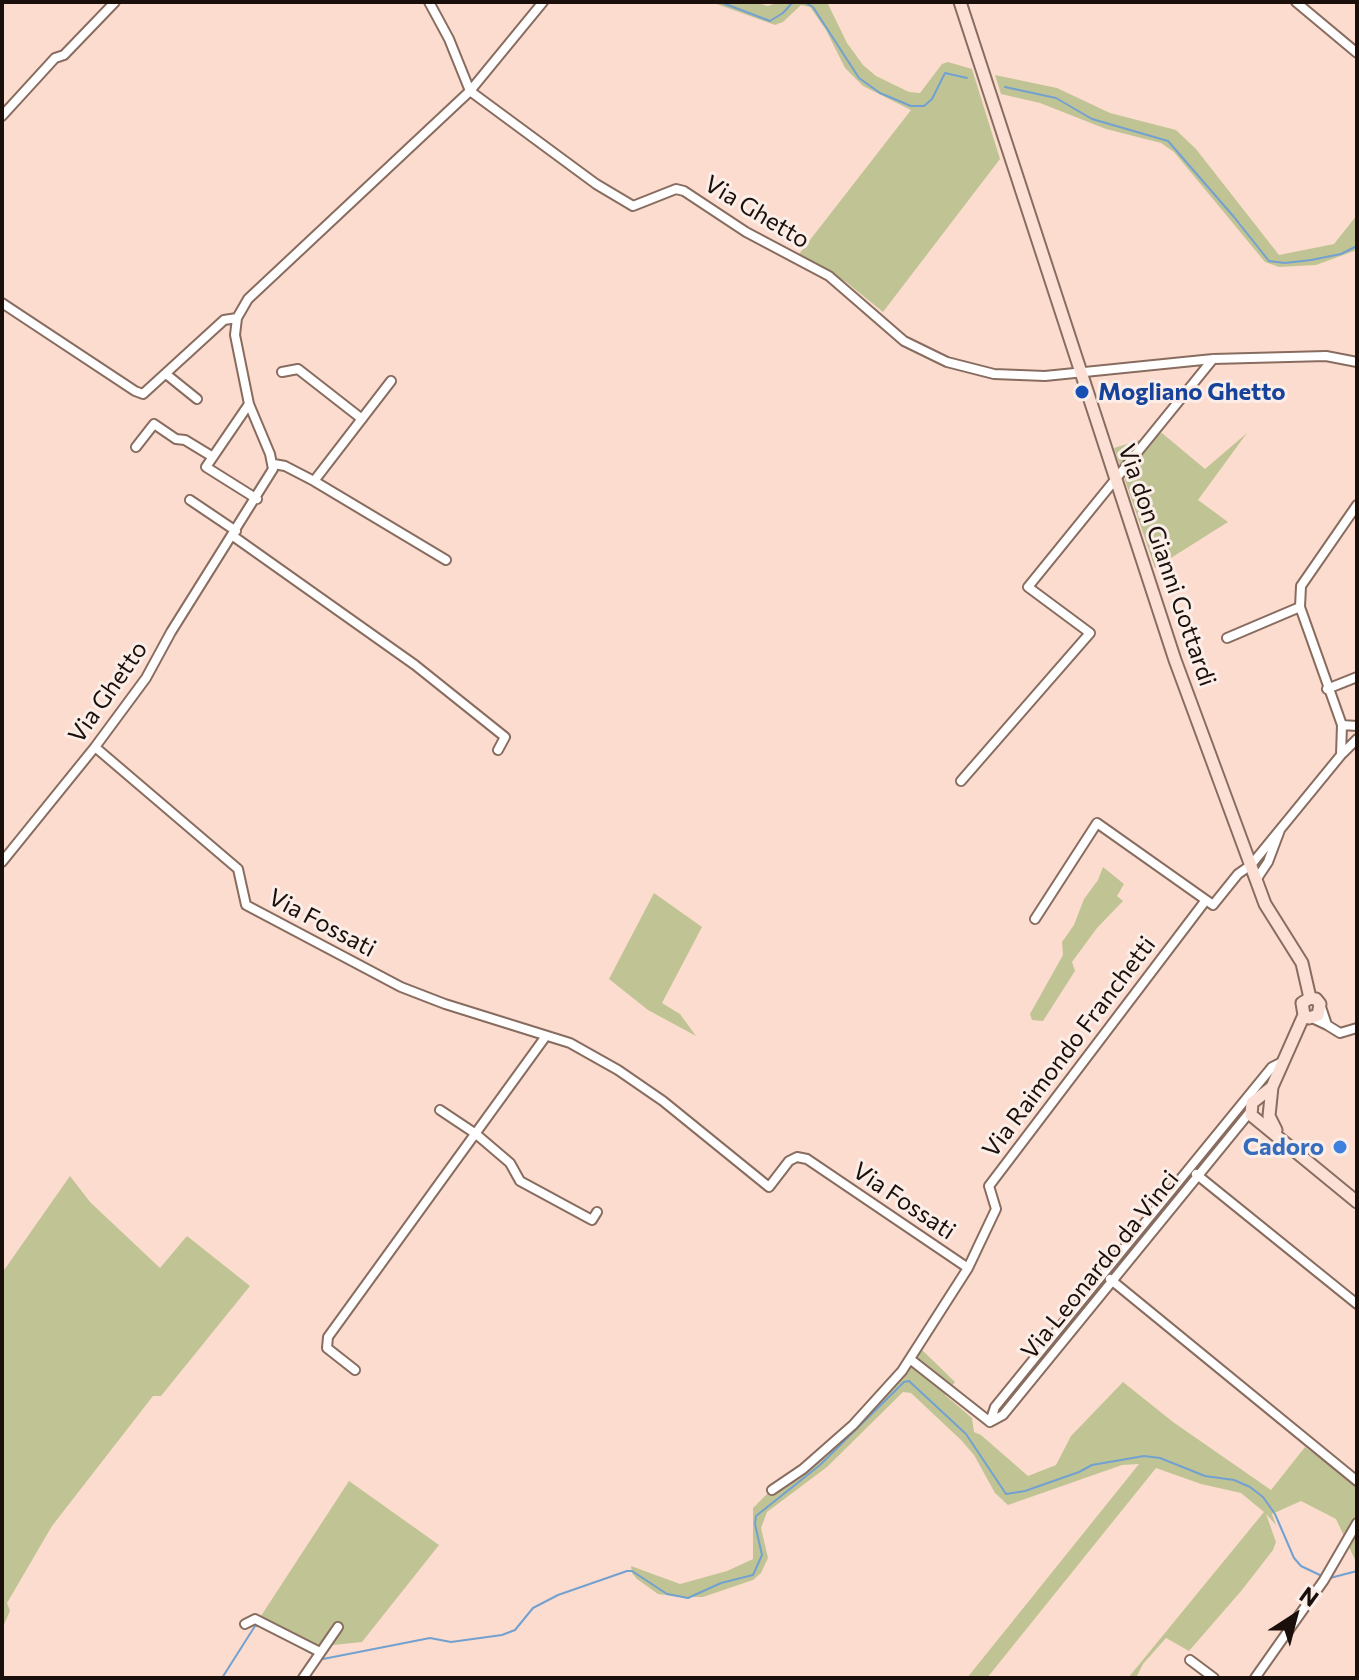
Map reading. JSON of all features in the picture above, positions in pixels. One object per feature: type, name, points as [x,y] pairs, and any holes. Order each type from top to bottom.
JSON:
[{"type":"main road","name":"Via don Gianni Gottardi","points":[[960,2],[1175,660],[1265,904],[1302,963],[1310,998]]},
{"type":"main road","points":[[1308,1016],[1301,1009],[1302,1003],[1310,998],[1316,999],[1321,1005],[1320,1013],[1308,1016],[1260,1112],[1280,1137],[1357,1202]]},
{"type":"street","points":[[2,116],[55,58],[64,55],[115,2]]},
{"type":"street","points":[[429,2],[449,39],[470,91]]},
{"type":"street","points":[[446,560],[314,481],[285,466],[274,464],[249,404],[235,335],[237,318],[248,299],[470,91],[543,2]]},
{"type":"street","points":[[1296,2],[1357,53]]},
{"type":"street","name":"Via Ghetto","points":[[470,91],[622,201],[633,206],[676,189],[684,191],[746,232],[829,276],[904,341],[946,362],[994,374],[1045,376],[1213,359],[1326,356],[1357,362]]},
{"type":"street","points":[[3,304],[143,394],[224,320],[237,318]]},
{"type":"street","points":[[961,781],[1090,633],[1028,587],[1213,359]]},
{"type":"street","points":[[282,372],[298,369],[362,419]]},
{"type":"street","points":[[166,374],[197,399]]},
{"type":"street","points":[[314,481],[391,381]]},
{"type":"street","points":[[249,404],[206,467],[257,499]]},
{"type":"street","points":[[136,447],[154,424],[213,457]]},
{"type":"street","name":"Via Ghetto","points":[[2,862],[146,678],[171,632],[257,499],[274,464]]},
{"type":"street","points":[[190,500],[415,665],[505,737],[498,750]]},
{"type":"street","points":[[1341,755],[1342,725],[1300,607],[1301,586],[1357,505]]},
{"type":"street","points":[[1227,638],[1300,607]]},
{"type":"street","points":[[1327,689],[1357,677]]},
{"type":"street","points":[[1342,725],[1357,726]]},
{"type":"street","points":[[1251,865],[1357,739]]},
{"type":"street","name":"Via Fossati","points":[[95,747],[238,869],[246,905],[401,987],[570,1043],[618,1070],[663,1101],[769,1187],[789,1161],[797,1157],[807,1159],[968,1268]]},
{"type":"street","points":[[1035,919],[1097,823],[1206,900]]},
{"type":"street","points":[[1256,880],[1268,862],[1282,825]]},
{"type":"street","name":"Via Raimondo Franchetti","points":[[968,1268],[996,1209],[989,1186],[1206,900],[1213,905],[1238,874],[1251,865]]},
{"type":"street","points":[[1321,1005],[1327,1025]]},
{"type":"street","points":[[1308,1016],[1340,1033],[1357,1028]]},
{"type":"street","points":[[355,1370],[327,1348],[328,1337],[546,1036]]},
{"type":"street","points":[[910,1359],[990,1422],[995,1407],[1103,1274],[1272,1067],[1285,1060]]},
{"type":"street","points":[[440,1110],[476,1134],[510,1163],[520,1181],[592,1220],[597,1212]]},
{"type":"street","name":"Via Leonardo da Vinci","points":[[990,1422],[1003,1415],[1237,1130],[1260,1112]]},
{"type":"street","points":[[1190,1169],[1357,1304]]},
{"type":"street","points":[[772,1490],[803,1469],[853,1425],[910,1359],[968,1268]]},
{"type":"street","points":[[1103,1274],[1357,1481]]},
{"type":"street","points":[[1255,1678],[1325,1578],[1357,1523]]},
{"type":"street","points":[[245,1624],[255,1619],[318,1655]]},
{"type":"street","points":[[303,1678],[338,1627]]},
{"type":"street","points":[[1190,1660],[1214,1678]]},
{"type":"green space","points":[[711,2],[754,2],[768,6],[779,2],[827,2],[847,43],[863,65],[876,76],[909,92],[920,93],[942,64],[948,62],[972,69],[1000,159],[883,312],[846,282],[796,258],[911,110],[863,86],[845,68],[826,30],[810,7],[801,5],[783,22],[775,25]]},
{"type":"green space","points":[[995,75],[1057,88],[1110,113],[1176,130],[1196,149],[1279,255],[1334,244],[1357,215],[1357,250],[1316,265],[1279,267],[1265,262],[1174,152],[1161,143],[1106,129],[1040,103],[1001,94]]},
{"type":"green space","points":[[1162,433],[1205,469],[1247,433],[1198,500],[1228,522],[1155,568],[1114,448]]},
{"type":"green space","points":[[1103,867],[1124,884],[1117,896],[1123,901],[1097,928],[1072,962],[1075,971],[1043,1021],[1032,1020],[1030,1014],[1063,955],[1062,942]]},
{"type":"green space","points":[[654,893],[702,927],[662,1003],[680,1014],[696,1036],[648,1010],[609,979]]},
{"type":"green space","points":[[70,1176],[90,1202],[160,1268],[187,1236],[250,1286],[161,1396],[153,1396],[52,1526],[7,1603],[10,1611],[2,1629],[2,1273]]},
{"type":"green space","points":[[918,1346],[955,1382],[945,1395],[972,1418],[974,1432],[1028,1476],[1056,1465],[1071,1436],[1123,1382],[1173,1422],[1271,1490],[1305,1447],[1357,1486],[1357,1564],[1336,1519],[1301,1501],[1272,1514],[1276,1525],[1266,1514],[1276,1542],[1242,1590],[1189,1651],[1166,1638],[1143,1664],[1136,1678],[1128,1678],[1264,1512],[1241,1493],[1201,1484],[1156,1468],[987,1678],[967,1678],[1139,1464],[1122,1465],[1008,1505],[995,1493],[974,1455],[961,1440],[911,1393],[903,1392],[827,1467],[767,1512],[761,1528],[768,1558],[761,1573],[753,1580],[703,1597],[683,1597],[658,1594],[632,1573],[631,1566],[680,1584],[727,1571],[753,1559],[753,1508],[778,1483],[844,1434]]},
{"type":"green space","points":[[349,1481],[439,1545],[362,1642],[324,1646],[320,1653],[259,1619]]},
{"type":"waterway","points":[[720,2],[770,21],[792,3],[799,2]]},
{"type":"waterway","points":[[804,2],[813,7],[859,78],[880,93],[911,106],[924,106],[932,99],[945,73],[967,78]]},
{"type":"waterway","points":[[1005,87],[1056,98],[1092,119],[1168,141],[1269,261],[1311,260],[1341,254],[1357,246]]},
{"type":"waterway","points":[[323,1659],[430,1638],[451,1642],[502,1635],[515,1630],[533,1608],[558,1595],[627,1571],[632,1571],[667,1594],[688,1598],[721,1583],[753,1575],[762,1555],[756,1516],[820,1465],[904,1382],[909,1381],[966,1434],[1006,1494],[1025,1491],[1092,1465],[1144,1456],[1160,1458],[1205,1476],[1234,1480],[1250,1487],[1263,1497],[1275,1514],[1294,1558],[1301,1566],[1324,1577]]},
{"type":"waterway","points":[[1330,1578],[1357,1571]]},
{"type":"waterway","points":[[222,1678],[255,1626],[260,1626]]},
{"type":"waterway","points":[[280,1636],[313,1654]]},
{"type":"place","name":"Mogliano Ghetto","points":[[1082,392]]},
{"type":"place","name":"Cadoro","points":[[1340,1147]]}]
